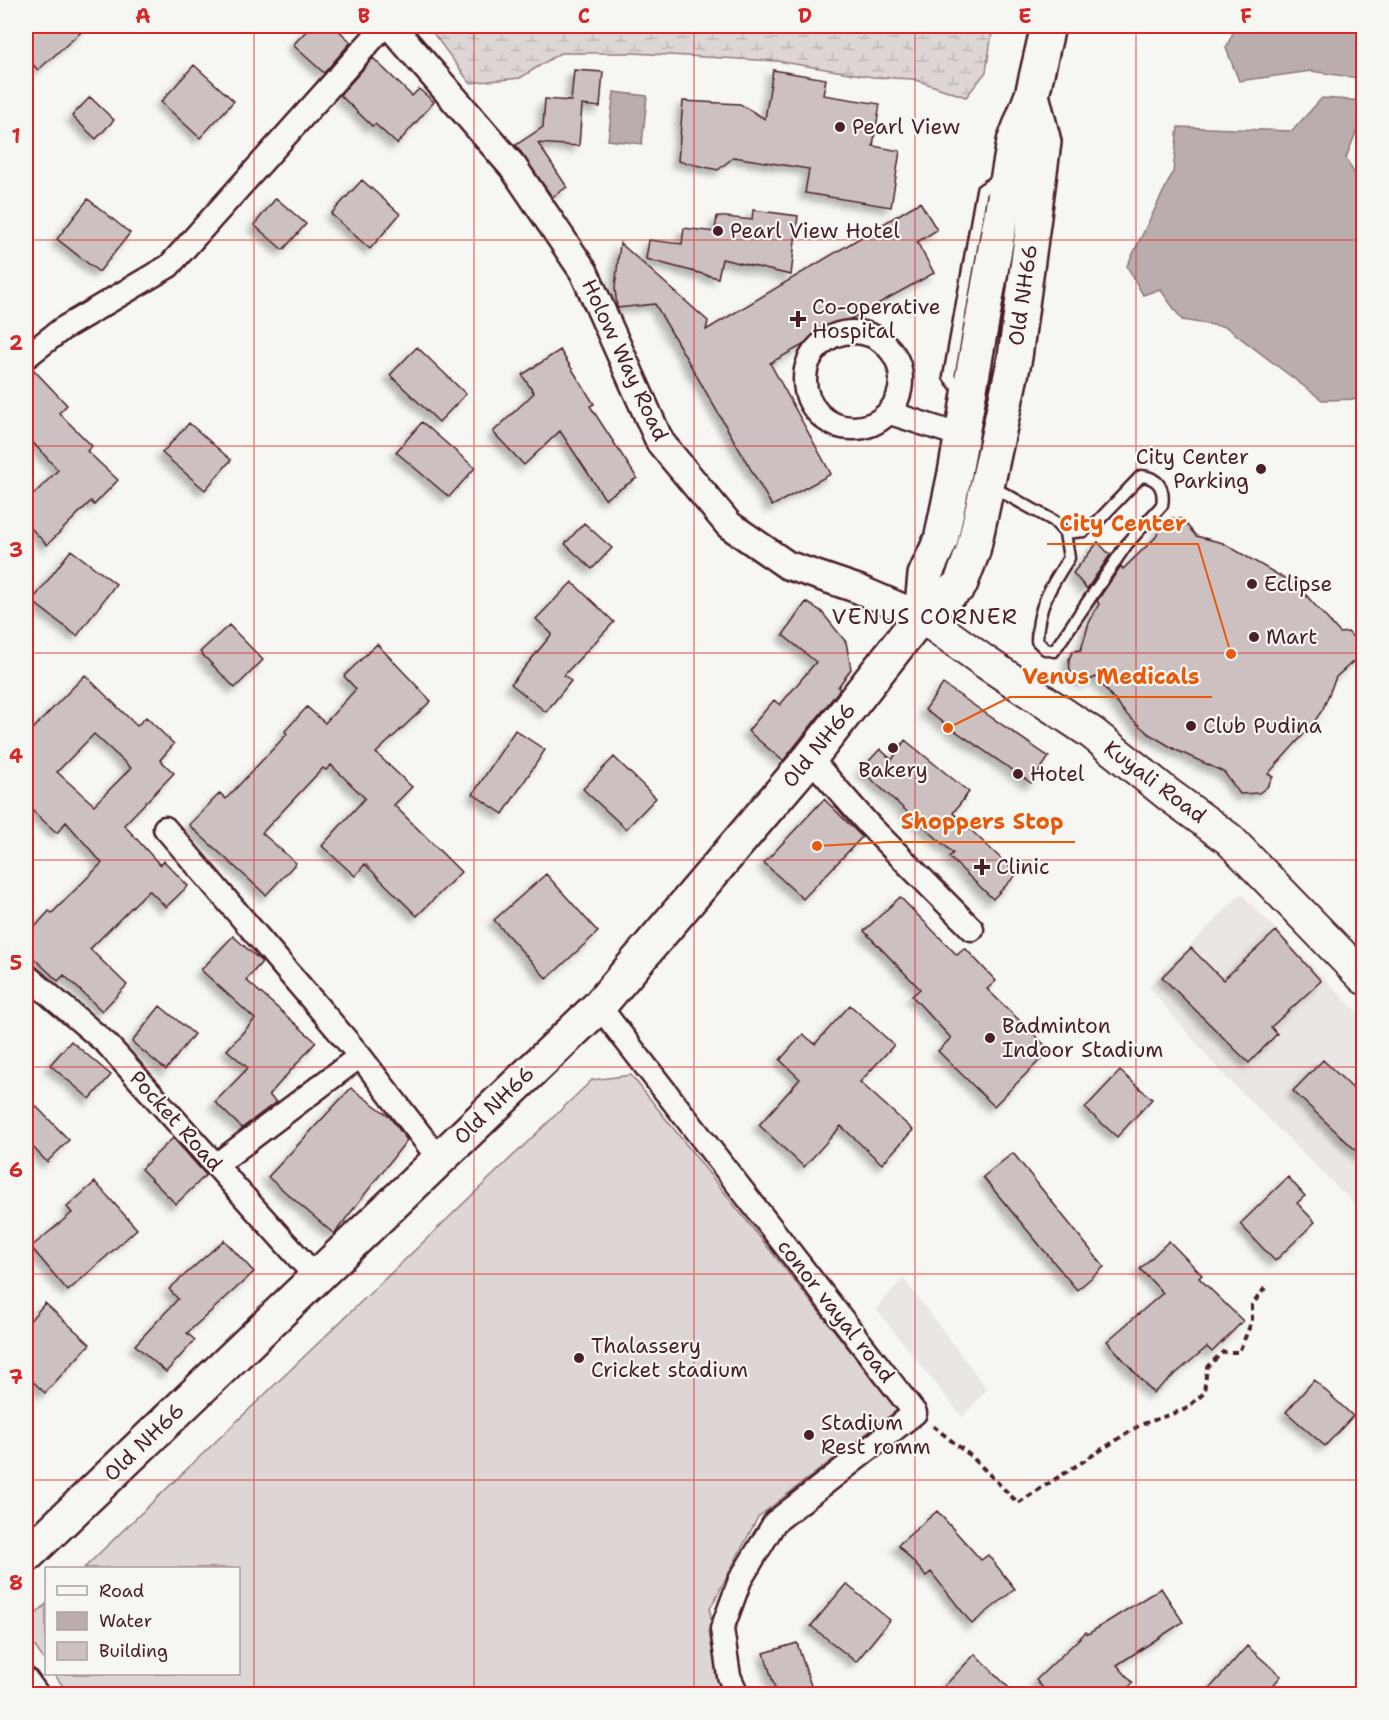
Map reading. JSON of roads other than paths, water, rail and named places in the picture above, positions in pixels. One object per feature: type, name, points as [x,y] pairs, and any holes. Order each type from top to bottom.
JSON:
[{"type":"main road","name":"Old NH66","points":[[921,616],[925,575],[941,540],[962,436],[1014,142],[1032,95],[1048,26]]},
{"type":"main road","name":"Old NH66","points":[[26,1556],[598,1006],[810,758],[921,616],[960,585],[974,551],[1015,357],[1044,142],[1032,95]]},
{"type":"main road","name":"Kuyali Road","points":[[921,616],[985,662],[1092,733],[1169,795],[1229,839],[1364,978]]},
{"type":"street","points":[[26,357],[62,329],[169,266],[384,26]]},
{"type":"street","name":"Holow Way Road","points":[[391,26],[513,167],[584,272],[660,442],[729,525],[787,565],[858,589],[921,616]]},
{"type":"street","points":[[850,332],[866,334],[881,340],[892,352],[900,366],[902,383],[898,399],[890,413],[878,422],[863,428],[847,428],[832,424],[820,414],[810,402],[806,387],[806,371],[811,356],[821,344],[834,336],[850,332]]},
{"type":"street","points":[[890,413],[962,436]]},
{"type":"street","points":[[810,758],[869,825],[972,928]]},
{"type":"street","points":[[165,828],[360,1056],[439,1159]]},
{"type":"street","name":"Pocket Road","points":[[26,975],[107,1044],[316,1277]]},
{"type":"street","name":"conor vayal road","points":[[598,1006],[915,1413],[774,1522],[740,1580],[722,1629],[729,1676],[737,1695]]},
{"type":"street","points":[[216,1165],[360,1056]]},
{"type":"street","points":[[26,1679],[37,1695]]},
{"type":"lane","points":[[988,484],[1054,521],[1065,533],[1069,558],[1048,590],[1037,619],[1037,641],[1046,650],[1054,651],[1127,544],[1162,505],[1161,490],[1150,477],[1141,476],[1098,521],[1084,531],[1065,533]]},
{"type":"water","points":[[1236,26],[1363,26],[1363,79],[1311,71],[1239,81],[1226,48]]},
{"type":"water","points":[[614,92],[647,96],[642,144],[608,140]]},
{"type":"water","points":[[1322,98],[1363,101],[1363,114],[1346,158],[1363,190],[1363,399],[1322,400],[1226,327],[1182,320],[1160,289],[1143,295],[1127,266],[1173,172],[1178,127],[1292,131]]},
{"type":"place","name":"Pearl View","points":[[840,127]]},
{"type":"place","name":"Pearl View Hotel","points":[[718,231]]},
{"type":"place","name":"Co-operative Hospital","points":[[798,319]]},
{"type":"place","name":"City Center Parking","points":[[1261,469]]},
{"type":"place","name":"Eclipse","points":[[1252,584]]},
{"type":"place","name":"Mart","points":[[1254,637]]},
{"type":"place","name":"City Center","points":[[1231,654]]},
{"type":"place","name":"Club Pudina","points":[[1191,726]]},
{"type":"place","name":"Venus Medicals","points":[[948,728]]},
{"type":"place","name":"Bakery","points":[[893,748]]},
{"type":"place","name":"Hotel","points":[[1018,774]]},
{"type":"place","name":"Shoppers Stop","points":[[817,846]]},
{"type":"place","name":"Clinic","points":[[982,867]]},
{"type":"place","name":"Badminton Indoor Stadium","points":[[990,1038]]},
{"type":"place","name":"Thalassery Cricket stadium","points":[[579,1358]]},
{"type":"place","name":"Stadium Rest romm","points":[[809,1435]]},
{"type":"district","name":"VENUS CORNER","points":[[925,616]]}]
